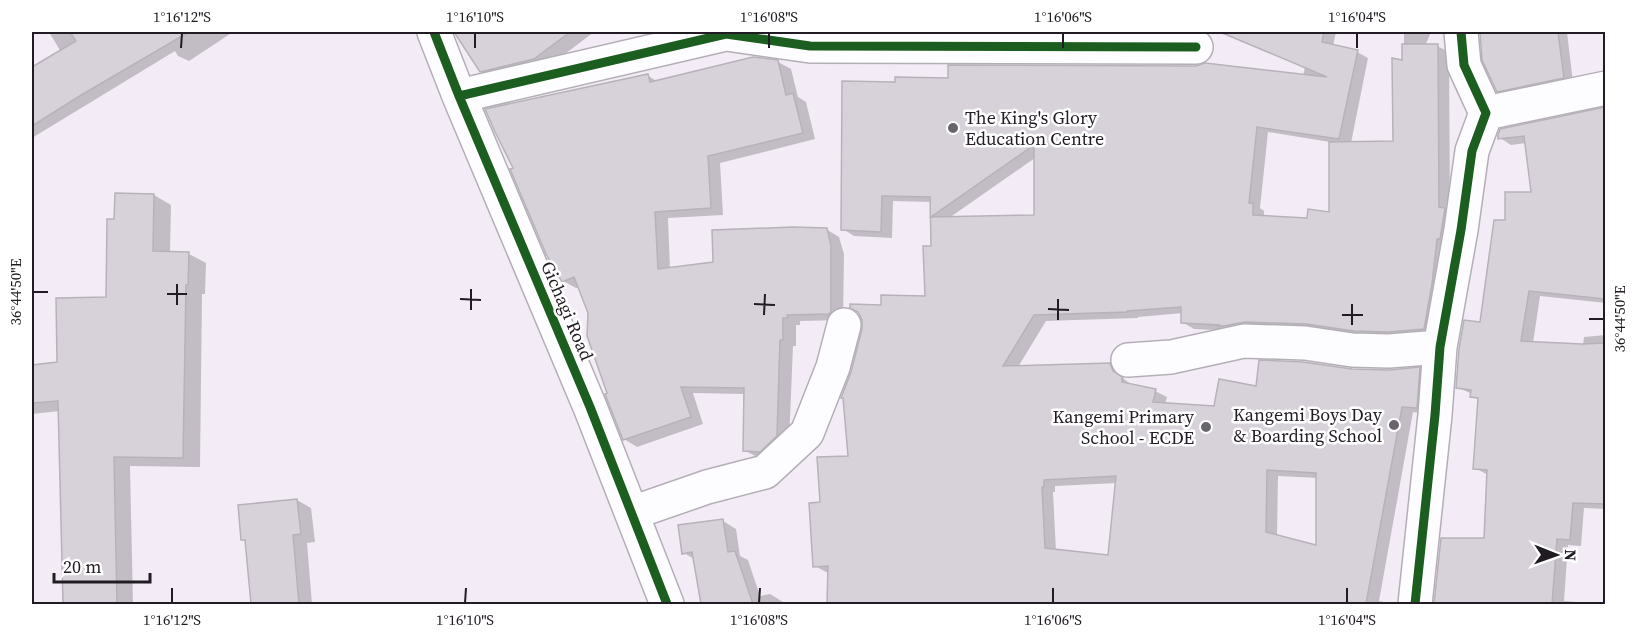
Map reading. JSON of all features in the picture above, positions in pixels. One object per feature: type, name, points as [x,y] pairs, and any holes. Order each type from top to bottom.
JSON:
[{"type":"street","name":"Gichagi Road","points":[[434,32],[590,407],[667,604]]},
{"type":"street","points":[[1414,604],[1435,415],[1440,346],[1461,230],[1472,151],[1486,113],[1464,65],[1461,32]]},
{"type":"street","points":[[459,96],[726,34],[810,46],[1196,47]]},
{"type":"street","points":[[1486,113],[1605,88]]},
{"type":"street","points":[[632,513],[707,486],[765,472],[807,433],[833,367],[844,326]]},
{"type":"street","points":[[1128,360],[1171,357],[1244,342],[1305,343],[1352,350],[1389,351],[1440,346]]},
{"type":"building","points":[[70,32],[189,32],[32,126],[32,67],[76,41]]},
{"type":"building","points":[[454,32],[570,32],[534,59],[480,72]]},
{"type":"building","points":[[1220,32],[1324,32],[1322,42],[1358,50],[1339,139],[1257,127],[1249,203],[1253,203],[1253,215],[1307,218],[1308,209],[1329,212],[1329,142],[1393,141],[1392,58],[1402,60],[1402,44],[1438,44],[1439,207],[1445,208],[1440,239],[1437,239],[1424,329],[1389,332],[1354,331],[1306,324],[1245,322],[1218,326],[1181,323],[1181,307],[1127,312],[1034,315],[1003,366],[1110,363],[1113,371],[1122,377],[1122,382],[1156,389],[1153,402],[1214,406],[1219,379],[1256,386],[1259,360],[1303,362],[1352,369],[1389,370],[1420,367],[1417,408],[1402,407],[1366,604],[827,604],[828,566],[813,567],[809,503],[820,502],[817,457],[848,456],[843,398],[841,398],[851,372],[862,329],[862,320],[858,312],[850,308],[850,304],[881,305],[881,295],[925,296],[923,246],[931,246],[930,197],[882,196],[881,232],[841,230],[842,81],[895,82],[895,77],[948,78],[948,65],[1196,66],[1205,63],[1327,77]],"holes":[[[1034,145],[1034,215],[931,217]],[[1267,470],[1316,473],[1316,545],[1266,532]],[[1116,476],[1108,555],[1045,548],[1042,487],[1044,487],[1044,480]]]},
{"type":"building","points":[[1480,32],[1558,32],[1564,78],[1497,92],[1482,60]]},
{"type":"building","points":[[753,57],[778,60],[786,95],[793,93],[803,133],[708,156],[711,208],[655,212],[658,269],[713,262],[712,230],[827,228],[831,246],[831,312],[829,314],[787,315],[788,318],[783,318],[783,340],[780,340],[777,436],[760,452],[743,451],[744,388],[681,387],[691,417],[623,440],[605,394],[607,393],[587,336],[588,313],[574,277],[562,282],[546,254],[510,169],[513,168],[485,109],[648,74],[650,82]]},
{"type":"building","points":[[1605,107],[1605,299],[1529,291],[1521,341],[1605,343],[1605,504],[1573,503],[1570,540],[1557,539],[1552,604],[1434,604],[1441,538],[1484,538],[1487,470],[1473,469],[1478,398],[1470,397],[1471,390],[1456,388],[1464,320],[1480,322],[1494,220],[1505,220],[1505,192],[1531,192],[1524,136],[1498,139],[1500,129]]},
{"type":"building","points":[[115,193],[154,194],[153,251],[189,252],[188,285],[186,285],[183,458],[114,457],[117,604],[63,604],[58,401],[32,403],[32,365],[57,362],[56,298],[106,297],[107,219],[114,219]]},
{"type":"building","points":[[297,499],[301,534],[293,535],[299,604],[251,604],[245,540],[241,540],[238,505]]},
{"type":"building","points":[[723,519],[728,552],[735,551],[753,604],[701,604],[692,552],[682,554],[678,525]]},
{"type":"cycle path","points":[[434,32],[590,407],[667,604]]},
{"type":"cycle path","points":[[1415,604],[1440,347],[1461,230],[1472,151],[1486,113],[1464,65],[1461,32]]},
{"type":"cycle path","points":[[459,96],[726,34],[810,46],[1196,47]]},
{"type":"place","name":"The King's Glory Education Centre","points":[[953,128]]},
{"type":"place","name":"Kangemi Boys Day & Boarding School","points":[[1394,425]]},
{"type":"place","name":"Kangemi Primary School - ECDE","points":[[1206,427]]}]
